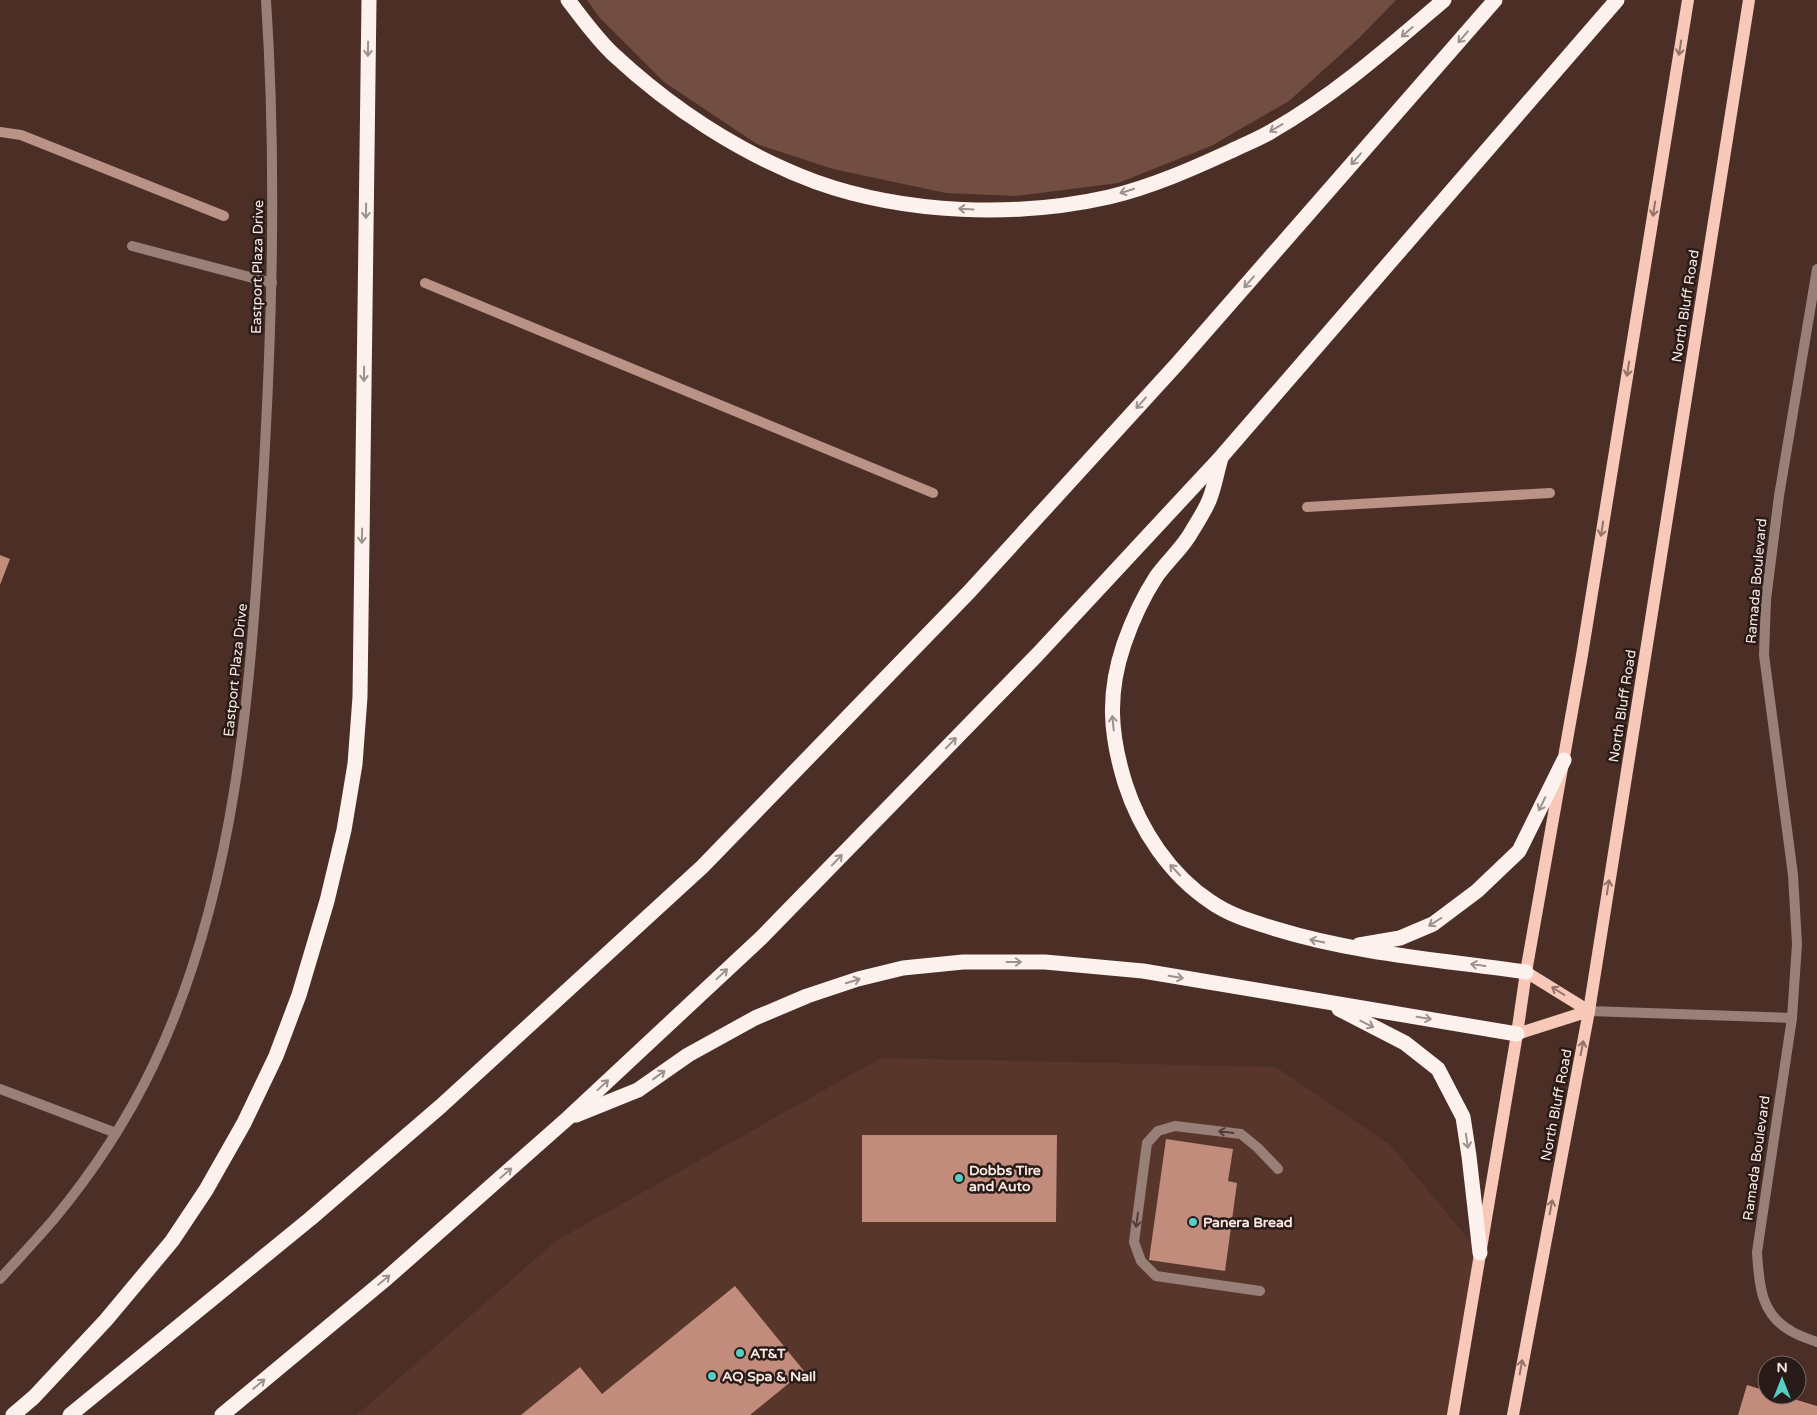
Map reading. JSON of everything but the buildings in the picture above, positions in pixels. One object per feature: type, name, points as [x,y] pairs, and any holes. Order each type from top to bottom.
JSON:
[{"type":"highway","points":[[12,1415],[34,1397],[106,1320],[172,1241],[206,1190],[244,1123],[276,1056],[299,995],[327,901],[344,830],[355,764],[360,697],[369,0]]},
{"type":"highway","points":[[568,0],[611,52],[658,93],[709,129],[763,159],[817,182],[871,197],[932,207],[1001,210],[1075,204],[1112,196],[1196,168],[1270,132],[1310,108],[1378,57],[1444,0]]},
{"type":"highway","points":[[70,1415],[302,1225],[433,1112],[702,867],[983,578],[1177,364],[1495,0]]},
{"type":"highway","points":[[222,1415],[386,1278],[568,1118],[761,938],[1037,655],[1222,456],[1617,0]]},
{"type":"highway","points":[[1222,456],[1210,498],[1191,534],[1157,577],[1138,611],[1124,645],[1115,680],[1112,716],[1116,754],[1129,794],[1146,830],[1165,860],[1188,884],[1212,903],[1242,918],[1312,940],[1348,947],[1526,972]]},
{"type":"highway","points":[[1348,947],[1400,938],[1434,924],[1477,891],[1519,851],[1564,760]]},
{"type":"highway","points":[[568,1118],[638,1090],[688,1055],[755,1018],[815,993],[858,979],[903,968],[963,962],[1045,962],[1143,971],[1517,1034]]},
{"type":"highway","points":[[1324,1002],[1405,1043],[1438,1069],[1463,1117],[1470,1156],[1480,1253]]},
{"type":"main road","points":[[1452,1415],[1526,972],[1564,760],[1688,0]]},
{"type":"main road","name":"North Bluff Road","points":[[1513,1415],[1589,1011],[1748,0]]},
{"type":"main road","points":[[1526,972],[1589,1011]]},
{"type":"main road","points":[[1517,1034],[1589,1011]]},
{"type":"street","name":"Eastport Plaza Drive","points":[[0,1279],[54,1220],[96,1164],[116,1133],[153,1067],[182,996],[211,905],[234,798],[256,597],[269,384],[272,283],[270,64],[266,0]]},
{"type":"street","points":[[132,246],[272,283]]},
{"type":"street","name":"Ramada Boulevard","points":[[1817,269],[1779,496],[1766,600],[1764,655],[1793,875],[1797,944],[1792,1018],[1757,1252],[1759,1283],[1765,1302],[1775,1319],[1791,1331],[1817,1342]]},
{"type":"street","points":[[1589,1011],[1792,1018]]},
{"type":"street","points":[[0,1089],[116,1133]]},
{"type":"street","points":[[1260,1291],[1156,1276],[1141,1261],[1134,1242],[1147,1143],[1158,1131],[1175,1126],[1241,1134],[1258,1148],[1278,1170]]},
{"type":"shaded area","points":[[587,0],[1396,0],[1359,38],[1289,101],[1211,146],[1118,183],[1016,196],[946,193],[833,169],[757,144],[664,82],[599,17]]},
{"type":"shaded area","points":[[881,1058],[1276,1067],[1390,1145],[1480,1253],[1456,1415],[357,1415],[556,1241]]},
{"type":"waterway","points":[[0,132],[21,135],[224,216]]},
{"type":"waterway","points":[[425,283],[933,493]]},
{"type":"waterway","points":[[1307,507],[1550,493]]},
{"type":"place","name":"Dobbs Tire and Auto","points":[[959,1178]]},
{"type":"place","name":"Panera Bread","points":[[1193,1222]]},
{"type":"place","name":"AT&T","points":[[740,1353]]},
{"type":"place","name":"AQ Spa & Nail","points":[[712,1376]]}]
